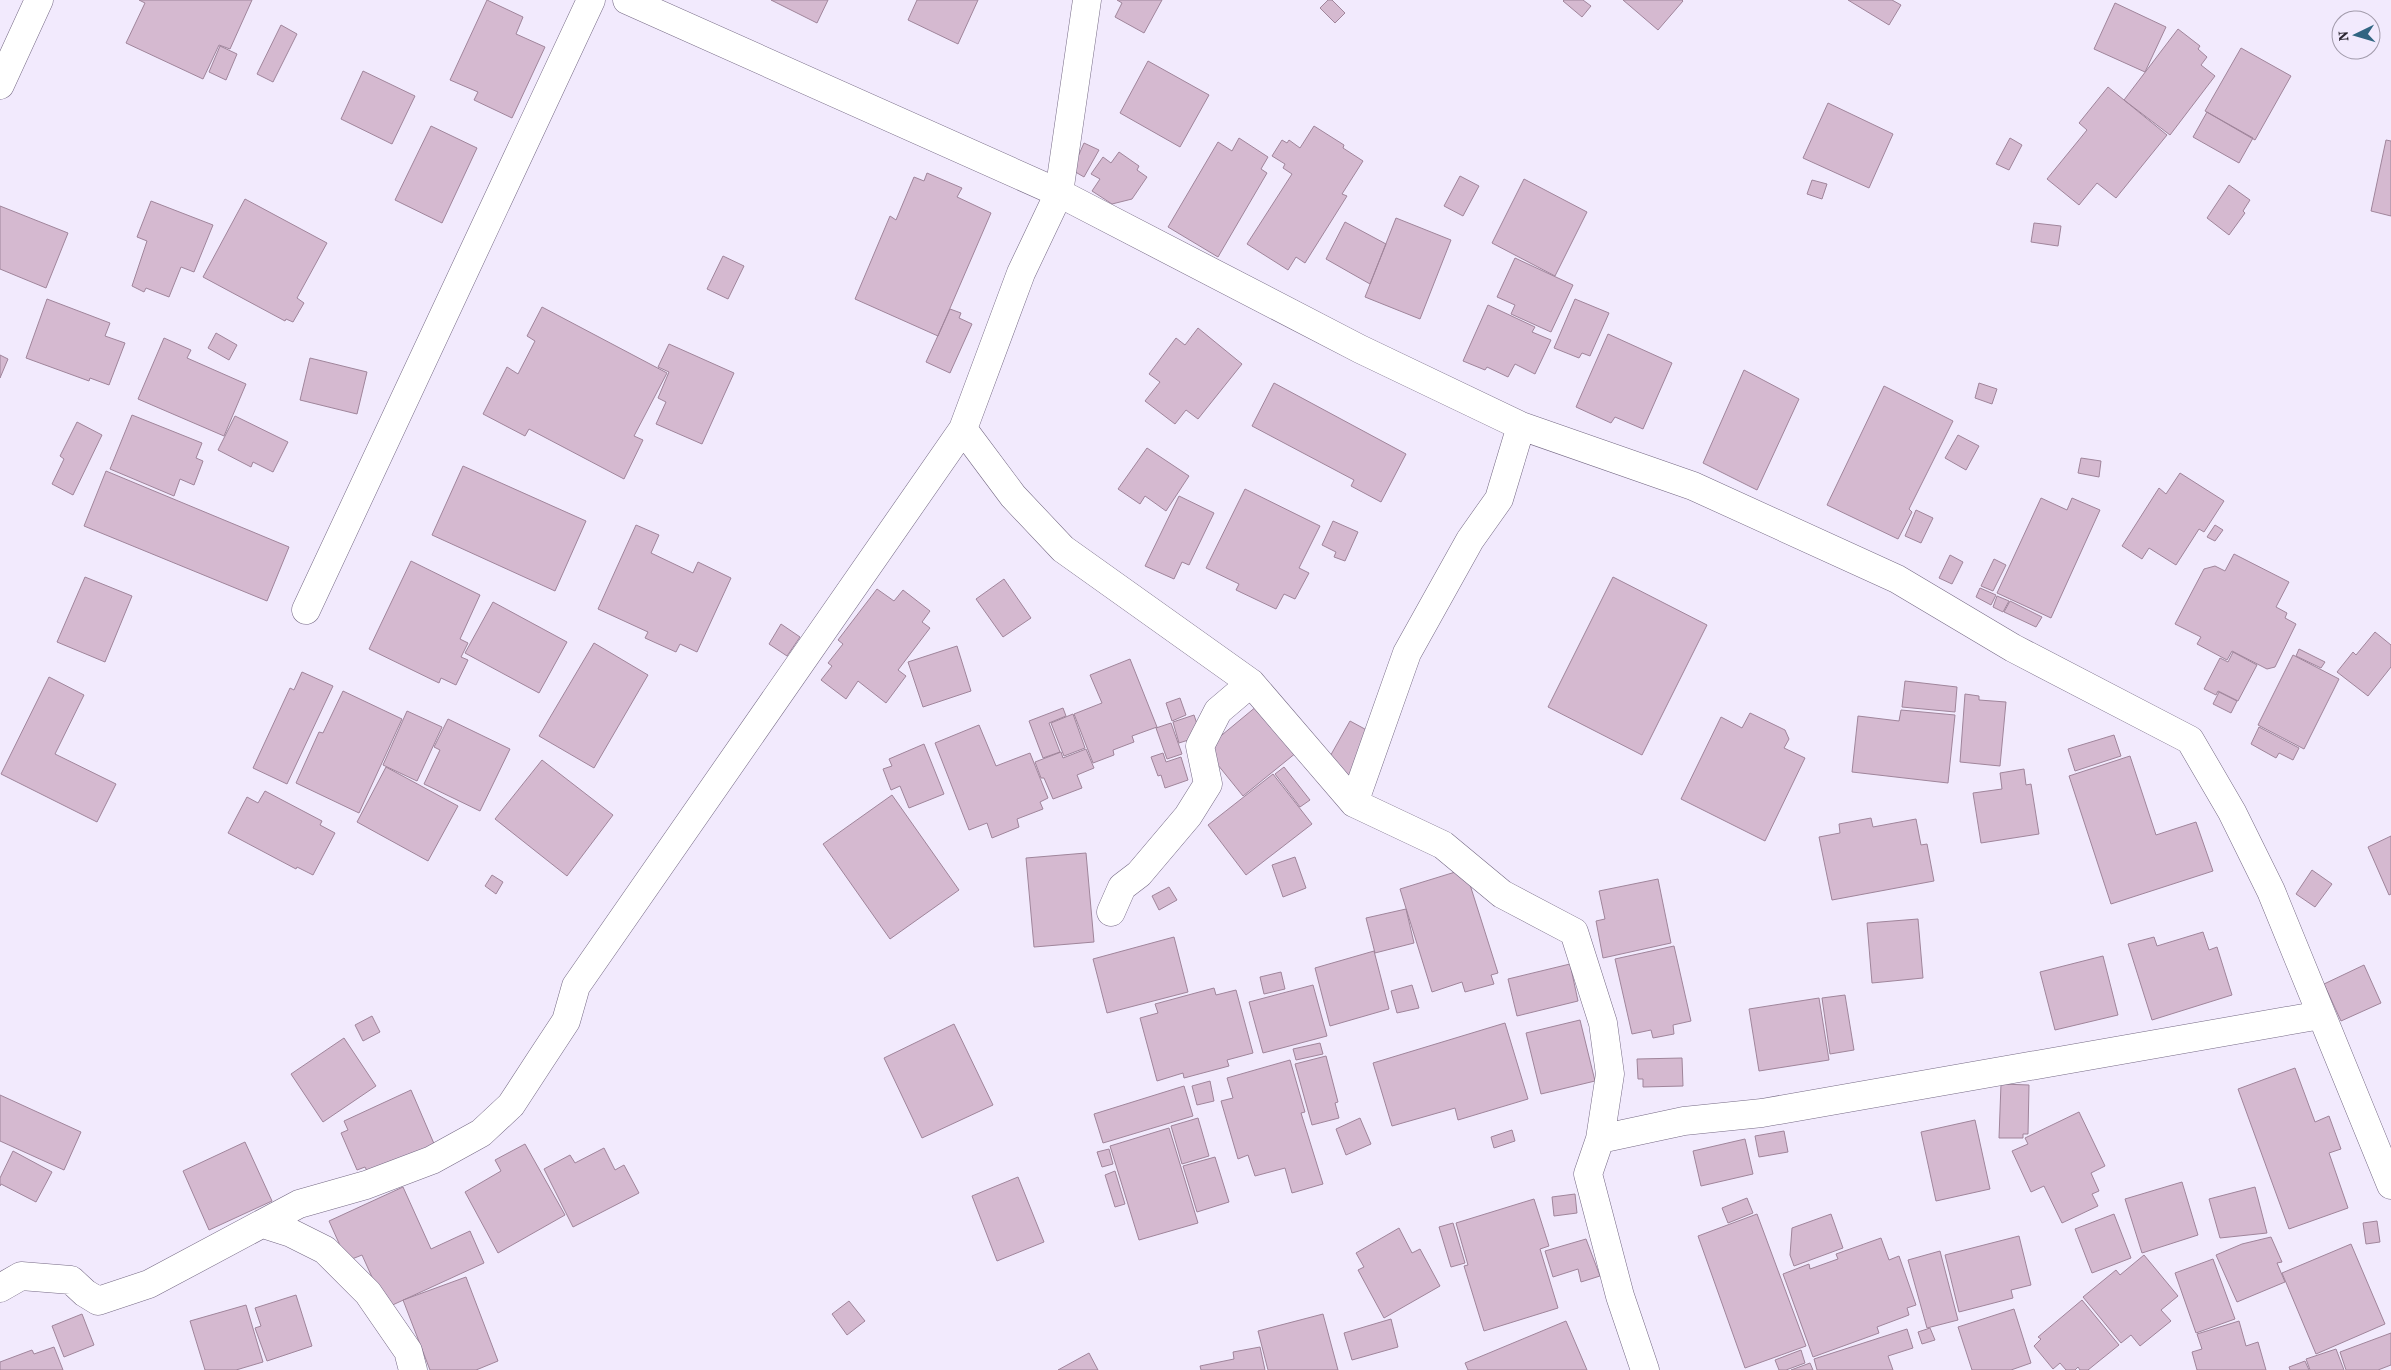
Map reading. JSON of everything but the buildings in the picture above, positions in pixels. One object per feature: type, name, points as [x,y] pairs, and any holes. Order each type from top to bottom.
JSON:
[{"type":"street","points":[[0,85],[39,0]]},
{"type":"street","points":[[306,610],[591,0]]},
{"type":"street","points":[[627,0],[1059,193],[1360,349],[1521,426],[1693,486],[1897,579],[2013,648],[2190,740],[2232,812],[2270,891],[2391,1185]]},
{"type":"street","points":[[0,1288],[21,1276],[71,1280],[85,1293],[98,1301],[149,1284],[299,1204],[366,1185],[432,1160],[480,1133],[510,1105],[566,1020],[576,986],[963,429],[1021,273],[1059,193],[1087,0]]},
{"type":"street","points":[[1354,803],[1408,653],[1470,540],[1499,499],[1521,426]]},
{"type":"street","points":[[963,429],[1013,496],[1063,548],[1251,683],[1354,803],[1443,844],[1502,894],[1574,932],[1603,1023],[1610,1074],[1600,1139],[1588,1174],[1620,1296],[1645,1370]]},
{"type":"street","points":[[1111,912],[1122,887],[1139,874],[1188,816],[1208,784],[1200,746],[1218,710],[1251,683]]},
{"type":"street","points":[[1600,1139],[1684,1121],[1772,1112],[2321,1015]]},
{"type":"street","points":[[263,1224],[291,1233],[325,1250],[368,1293],[408,1351],[413,1370]]}]
